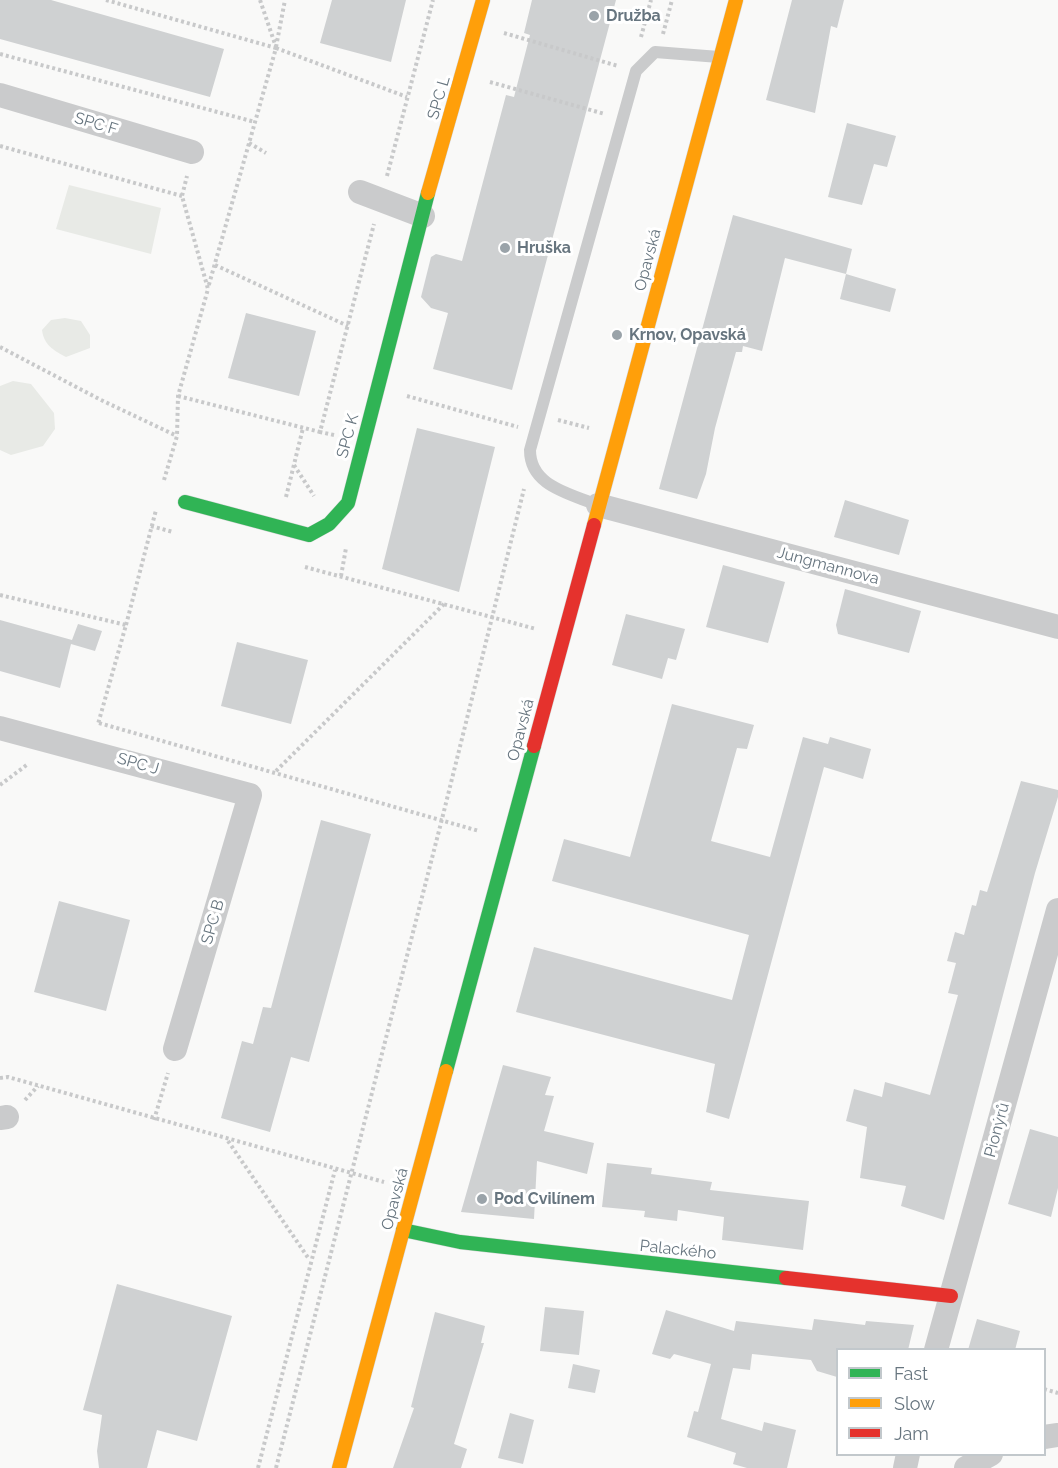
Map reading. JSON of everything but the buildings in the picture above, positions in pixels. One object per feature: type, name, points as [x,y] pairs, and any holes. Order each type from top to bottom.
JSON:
[{"type":"main road","name":"SPC L","points":[[424,210],[483,0]]},
{"type":"main road","name":"Opavská","points":[[339,1468],[736,0]]},
{"type":"main road","name":"SPC K","points":[[184,502],[309,535],[329,524],[348,503],[424,210]]},
{"type":"main road","name":"Palackého","points":[[403,1230],[460,1242],[951,1296]]},
{"type":"street","name":"SPC F","points":[[0,95],[192,152]]},
{"type":"street","points":[[371,195],[424,210]]},
{"type":"street","name":"Jungmannova","points":[[598,505],[1058,627]]},
{"type":"street","name":"SPC J","points":[[0,728],[250,795]]},
{"type":"street","name":"SPC B","points":[[176,1049],[250,795]]},
{"type":"street","name":"Pionýrů","points":[[937,1348],[1058,910]]},
{"type":"street","points":[[966,1468],[989,1456]]},
{"type":"lane","points":[[598,505],[543,481],[534,472],[530,461],[530,450],[636,71],[655,52],[720,57]]},
{"type":"path","points":[[105,0],[276,48],[408,97]]},
{"type":"path","points":[[260,0],[276,48]]},
{"type":"path","points":[[164,481],[177,436],[178,396],[276,48],[285,0]]},
{"type":"path","points":[[320,432],[348,326],[371,195],[408,97],[433,0]]},
{"type":"path","points":[[651,0],[640,42],[651,40]]},
{"type":"path","points":[[662,38],[672,0]]},
{"type":"path","points":[[476,25],[621,68]]},
{"type":"path","points":[[0,54],[255,122]]},
{"type":"path","points":[[462,74],[608,115],[611,106]]},
{"type":"path","points":[[249,143],[266,153]]},
{"type":"path","points":[[0,146],[182,195]]},
{"type":"path","points":[[192,152],[182,195],[208,289]]},
{"type":"path","points":[[215,265],[348,326]]},
{"type":"path","points":[[0,347],[101,400],[177,436]]},
{"type":"path","points":[[378,387],[524,429]]},
{"type":"path","points":[[178,396],[363,442]]},
{"type":"path","points":[[279,527],[303,428]]},
{"type":"path","points":[[276,1468],[525,485]]},
{"type":"path","points":[[91,751],[157,504]]},
{"type":"path","points":[[151,526],[184,535]]},
{"type":"path","points":[[296,565],[445,603],[563,637]]},
{"type":"path","points":[[0,595],[126,625]]},
{"type":"path","points":[[276,771],[445,603]]},
{"type":"path","points":[[99,723],[276,771],[508,840]]},
{"type":"path","points":[[154,1120],[176,1049]]},
{"type":"path","points":[[0,1078],[8,1077],[228,1141],[394,1185],[413,1196]]},
{"type":"path","points":[[228,1141],[310,1259]]},
{"type":"path","points":[[258,1468],[310,1259],[335,1170]]},
{"type":"shaded area","points":[[69,185],[161,208],[151,254],[56,229]]},
{"type":"shaded area","points":[[65,318],[81,321],[90,335],[90,348],[66,357],[47,343],[42,330],[51,320]]},
{"type":"shaded area","points":[[13,381],[31,384],[54,413],[55,429],[43,446],[11,455],[0,450],[0,386]]},
{"type":"traffic: fast","points":[[185,502],[309,535],[329,524],[348,503],[428,193]]},
{"type":"traffic: fast","points":[[446,1071],[534,746]]},
{"type":"traffic: fast","points":[[403,1230],[460,1242],[786,1278]]},
{"type":"traffic: slow","points":[[428,193],[483,0]]},
{"type":"traffic: slow","points":[[594,525],[736,0]]},
{"type":"traffic: slow","points":[[339,1468],[446,1071]]},
{"type":"traffic: jam","points":[[534,746],[594,525]]},
{"type":"traffic: jam","points":[[786,1278],[951,1296]]},
{"type":"place","name":"Družba","points":[[594,16]]},
{"type":"place","name":"Hruška","points":[[505,248]]},
{"type":"place","name":"Krnov, Opavská","points":[[617,335]]},
{"type":"place","name":"Pod Cvilínem","points":[[482,1199]]}]
